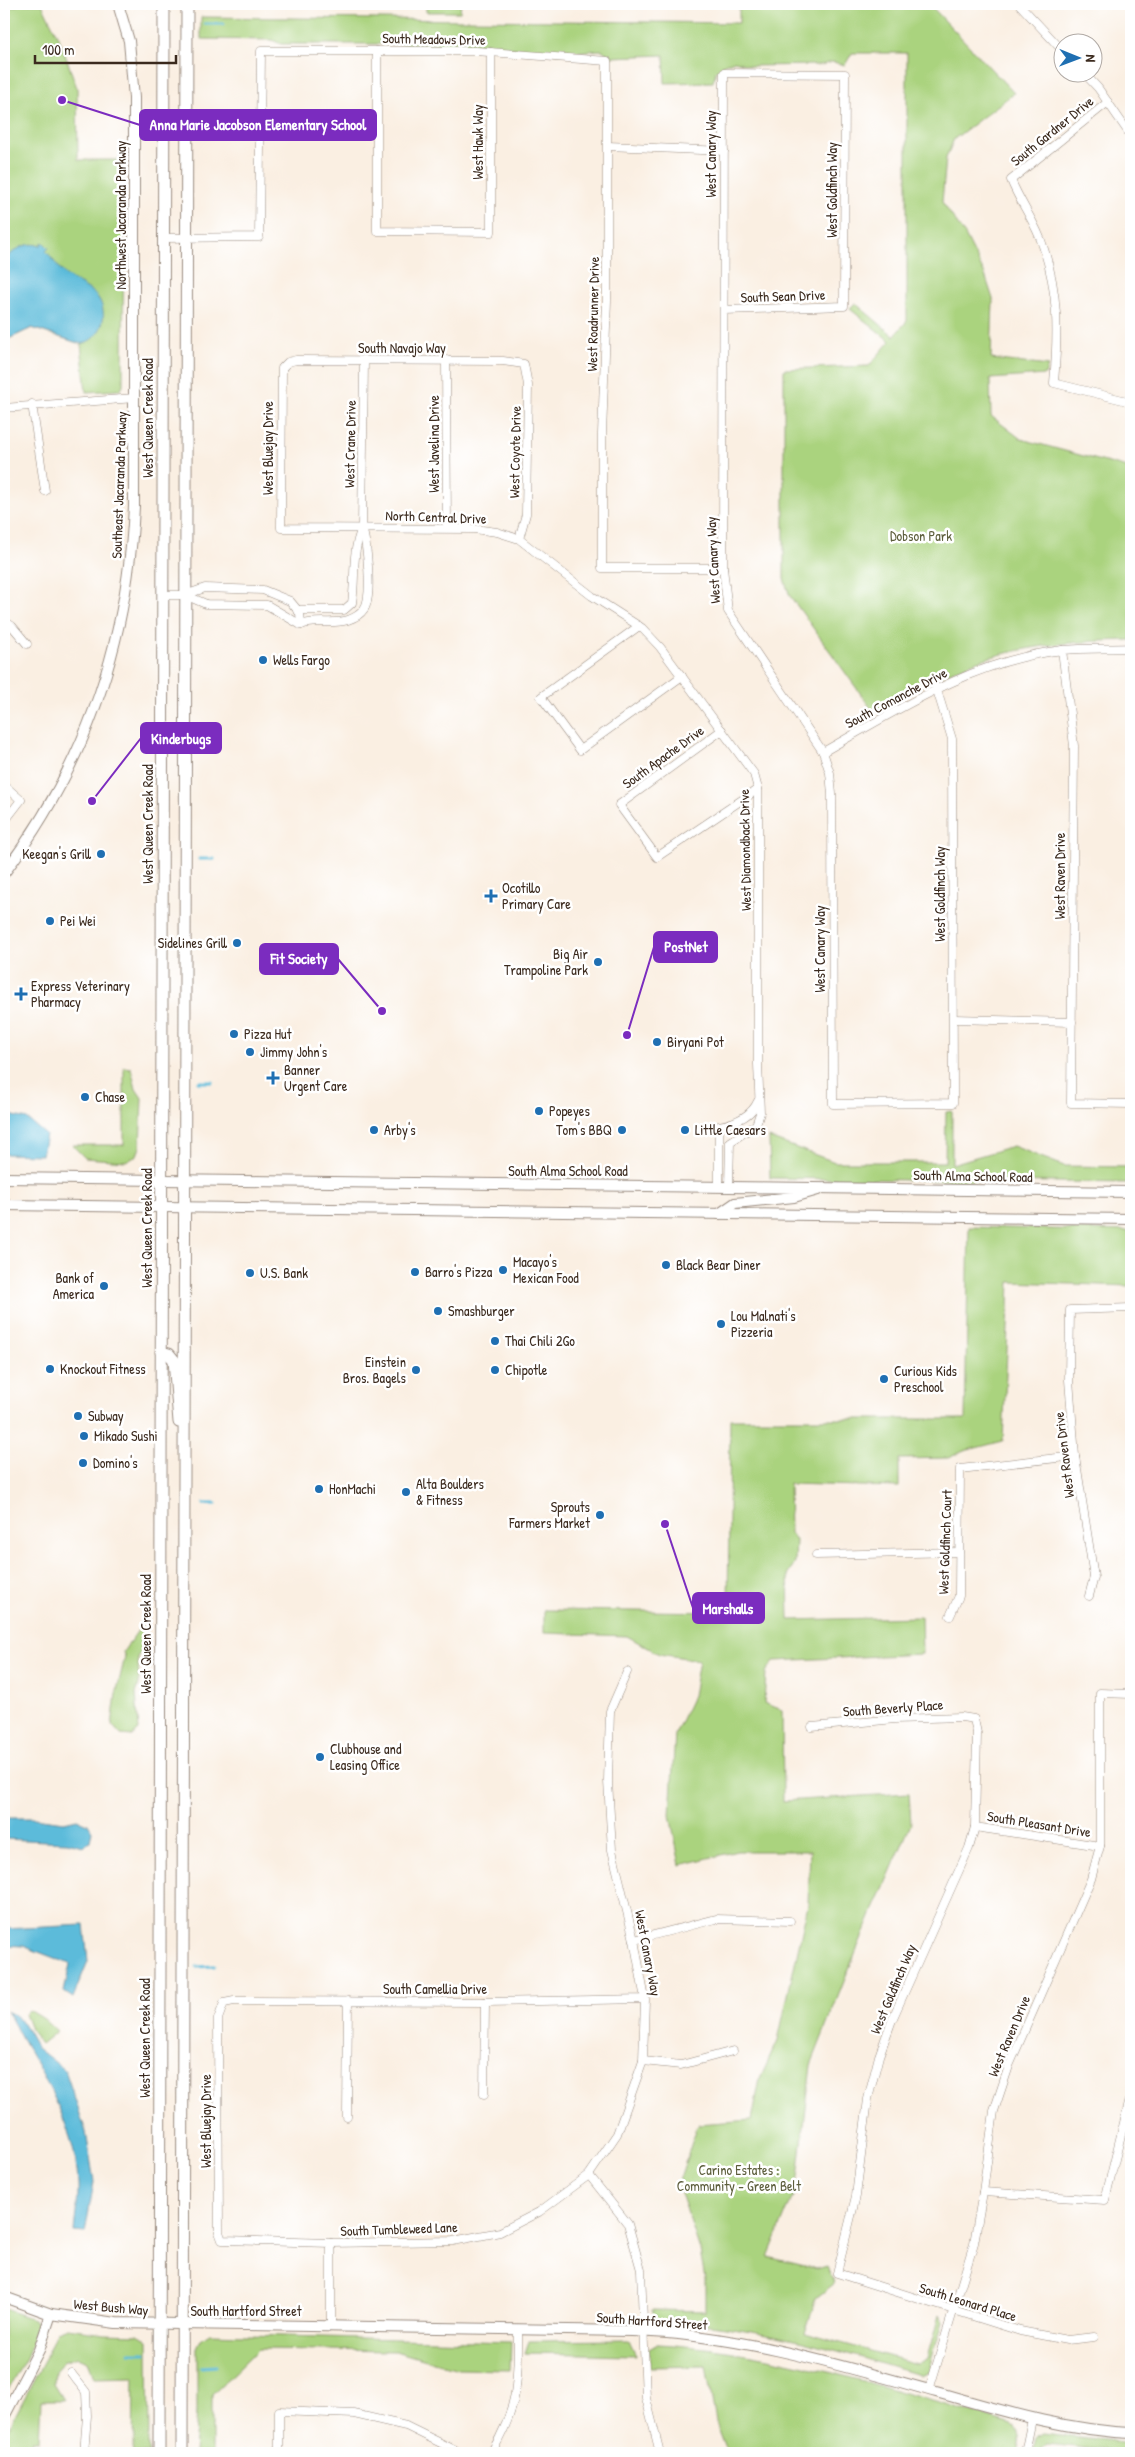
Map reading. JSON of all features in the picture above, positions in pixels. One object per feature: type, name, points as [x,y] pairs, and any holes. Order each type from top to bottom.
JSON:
[{"type":"main road","name":"Northwest Jacaranda Parkway","points":[[118,4],[129,41],[134,82],[135,398]]},
{"type":"main road","name":"West Queen Creek Road","points":[[159,2453],[164,4]]},
{"type":"main road","points":[[182,2453],[187,4]]},
{"type":"main road","name":"Southeast Jacaranda Parkway","points":[[4,873],[31,836],[70,768],[92,718],[107,677],[125,600],[130,563],[134,506],[135,398]]},
{"type":"main road","name":"South Alma School Road","points":[[4,1178],[1131,1192]]},
{"type":"main road","points":[[719,1214],[735,1203],[794,1197],[829,1187]]},
{"type":"main road","points":[[4,1205],[1131,1219]]},
{"type":"main road","points":[[161,1352],[172,1356],[174,1360],[176,1404],[184,1448]]},
{"type":"main road","name":"West Bush Way","points":[[4,2297],[52,2314],[100,2322],[159,2324]]},
{"type":"main road","points":[[4,2417],[8,2401],[39,2350],[52,2314]]},
{"type":"main road","name":"South Hartford Street","points":[[159,2324],[643,2331],[713,2339],[796,2354],[1032,2419],[1105,2432],[1131,2434]]},
{"type":"street","points":[[1019,4],[1052,39]]},
{"type":"street","name":"South Meadows Drive","points":[[187,238],[259,237],[261,51],[491,52],[607,61]]},
{"type":"street","name":"West Hawk Way","points":[[377,51],[376,231],[491,232],[491,52]]},
{"type":"street","name":"West Roadrunner Drive","points":[[607,61],[608,300],[602,434],[602,568],[722,568]]},
{"type":"street","name":"West Goldfinch Way","points":[[724,73],[845,74],[844,306]]},
{"type":"street","name":"West Canary Way","points":[[724,73],[722,568],[728,611],[823,752],[830,773],[832,794],[833,1104],[953,1102]]},
{"type":"street","points":[[1092,82],[1131,136]]},
{"type":"street","name":"South Gardner Drive","points":[[1108,102],[1011,180],[1043,245],[1057,302],[1058,344],[1054,383],[1131,402]]},
{"type":"street","points":[[608,146],[724,151]]},
{"type":"street","points":[[164,238],[187,238]]},
{"type":"street","name":"South Sean Drive","points":[[724,310],[844,306]]},
{"type":"street","name":"South Navajo Way","points":[[282,368],[288,362],[296,360],[503,360],[524,364]]},
{"type":"street","name":"West Crane Drive","points":[[301,625],[311,622],[346,621],[356,617],[364,609],[367,599],[367,545],[362,528],[364,360]]},
{"type":"street","name":"West Javelina Drive","points":[[446,360],[447,528]]},
{"type":"street","name":"West Coyote Drive","points":[[519,539],[526,514],[528,385],[524,364]]},
{"type":"street","name":"West Bluejay Drive","points":[[281,528],[282,368]]},
{"type":"street","points":[[4,408],[32,404],[135,398]]},
{"type":"street","points":[[32,404],[45,491]]},
{"type":"street","name":"North Central Drive","points":[[281,528],[447,528],[485,530],[519,539],[575,582]]},
{"type":"street","name":"West Crane Drive","points":[[297,610],[344,610],[352,603],[355,546],[362,528]]},
{"type":"street","name":"West Diamondback Drive","points":[[575,582],[639,626],[660,647],[754,774],[758,789],[758,1101],[760,1113],[756,1125],[730,1142],[724,1186]]},
{"type":"street","points":[[185,595],[205,588],[256,589],[278,594],[290,601],[297,610],[301,625]]},
{"type":"street","points":[[163,594],[185,595],[206,604],[267,605],[287,614],[301,625]]},
{"type":"street","points":[[4,621],[12,626],[27,644]]},
{"type":"street","points":[[639,626],[541,697],[580,750],[682,676]]},
{"type":"street","name":"South Comanche Drive","points":[[823,752],[936,688],[995,665],[1062,650],[1131,648]]},
{"type":"street","name":"West Raven Drive","points":[[1062,650],[1074,746],[1071,1103],[1131,1104]]},
{"type":"street","name":"West Goldfinch Way","points":[[936,688],[952,739],[953,1102]]},
{"type":"street","name":"South Apache Drive","points":[[722,730],[619,805],[657,857],[758,789]]},
{"type":"street","points":[[4,785],[21,800],[4,822]]},
{"type":"street","points":[[954,1019],[1072,1022]]},
{"type":"street","points":[[724,1186],[719,1126],[739,1121],[756,1107],[758,1101]]},
{"type":"street","name":"West Raven Drive","points":[[1089,1596],[1094,1577],[1075,1456],[1069,1380],[1070,1310],[1131,1308]]},
{"type":"street","name":"West Goldfinch Court","points":[[950,1616],[959,1596],[960,1469],[1075,1456]]},
{"type":"street","points":[[816,1555],[959,1552]]},
{"type":"street","name":"West Canary Way","points":[[589,2175],[617,2134],[643,2061],[645,1999],[634,1940],[612,1850],[608,1781],[610,1711],[627,1672]]},
{"type":"street","name":"West Raven Drive","points":[[929,2390],[974,2243],[984,2192],[994,2110],[1008,2066],[1091,1879],[1100,1846],[1100,1693],[1131,1694]]},
{"type":"street","name":"South Beverly Place","points":[[812,1727],[895,1719],[962,1717],[974,1720]]},
{"type":"street","name":"West Goldfinch Way","points":[[837,2273],[856,2196],[868,2099],[879,2056],[892,2020],[969,1848],[975,1827],[977,1733],[974,1720]]},
{"type":"street","name":"South Pleasant Drive","points":[[975,1827],[1100,1846]]},
{"type":"street","points":[[634,1940],[716,1919],[790,1921]]},
{"type":"street","name":"South Camellia Drive","points":[[224,2003],[234,2001],[485,2002],[645,1999]]},
{"type":"street","points":[[347,2117],[348,2001]]},
{"type":"street","points":[[484,2094],[485,2002]]},
{"type":"street","name":"West Bluejay Drive","points":[[222,2240],[219,2232],[218,2019],[224,2003]]},
{"type":"street","points":[[643,2061],[681,2065],[733,2051]]},
{"type":"street","points":[[984,2192],[1105,2200],[1131,2094]]},
{"type":"street","points":[[589,2175],[628,2224],[641,2270],[646,2398],[660,2453]]},
{"type":"street","name":"South Tumbleweed Lane","points":[[222,2240],[331,2244],[453,2241],[500,2232],[539,2212],[589,2175]]},
{"type":"street","points":[[331,2244],[331,2325]]},
{"type":"street","name":"South Leonard Place","points":[[837,2273],[1020,2331],[1067,2340],[1094,2337]]},
{"type":"street","points":[[491,2453],[501,2438],[513,2407],[518,2384],[518,2329]]},
{"type":"street","points":[[71,2373],[86,2392],[87,2416],[84,2453]]},
{"type":"street","points":[[278,2453],[278,2411],[362,2416],[406,2426],[461,2453]]},
{"type":"street","points":[[1025,2453],[1032,2419]]},
{"type":"green space","points":[[21,4],[42,4],[61,43],[77,88],[78,160],[124,160],[123,385],[120,390],[86,392],[81,344],[32,328],[4,341],[4,10]]},
{"type":"green space","points":[[426,4],[461,4],[460,12],[426,12]]},
{"type":"green space","name":"Dobson Park","points":[[739,4],[929,4],[1014,93],[954,139],[946,158],[942,202],[965,235],[985,275],[993,299],[991,359],[1048,366],[1045,375],[990,379],[991,416],[1021,439],[1131,469],[1131,640],[1061,644],[991,657],[961,667],[873,711],[790,596],[784,579],[784,369],[869,366],[890,341],[850,309],[855,303],[894,336],[907,321],[907,53],[852,53],[845,65],[833,62],[821,65],[750,66],[735,61],[724,64],[716,71],[713,82],[665,83],[664,55],[612,57],[602,50],[557,53],[477,44],[281,44],[272,40],[201,39],[201,17],[739,23]]},
{"type":"green space","points":[[124,1067],[131,1068],[136,1089],[142,1098],[140,1147],[137,1155],[126,1161],[85,1158],[72,1145],[124,1145]]},
{"type":"green space","points":[[952,1111],[952,1164],[1013,1146],[1064,1166],[1131,1167],[1131,1183],[770,1178],[769,1138],[835,1162],[945,1162],[946,1112]]},
{"type":"green space","name":"Carino Estates : Community - Green Belt","points":[[969,1227],[1131,1231],[1131,1286],[1010,1282],[1003,1441],[964,1451],[948,1458],[899,1459],[899,1487],[789,1484],[790,1534],[796,1539],[795,1563],[788,1573],[789,1620],[921,1617],[922,1654],[774,1661],[766,1672],[764,1703],[782,1710],[783,1801],[909,1793],[911,1824],[856,1951],[811,2065],[797,2186],[768,2257],[817,2269],[827,2266],[830,2276],[835,2283],[816,2298],[805,2333],[917,2364],[928,2358],[940,2314],[943,2321],[928,2371],[919,2375],[827,2348],[757,2332],[656,2320],[652,2310],[705,2311],[705,2280],[700,2250],[678,2184],[698,2124],[752,2120],[760,2079],[778,2040],[808,1904],[810,1851],[737,1851],[680,1865],[670,1815],[675,1734],[693,1696],[699,1660],[659,1654],[627,1636],[544,1633],[544,1610],[728,1612],[730,1419],[965,1419]]},
{"type":"green space","points":[[141,1626],[144,1643],[138,1658],[139,1684],[136,1694],[139,1730],[132,1736],[121,1735],[112,1725],[116,1694],[125,1657],[123,1652]]},
{"type":"green space","points":[[29,2010],[44,2019],[57,2031],[41,2044],[32,2032],[25,2014]]},
{"type":"green space","points":[[4,2309],[33,2319],[38,2328],[26,2358],[9,2388],[4,2389]]},
{"type":"green space","points":[[67,2328],[104,2333],[138,2334],[148,2340],[149,2453],[133,2453],[134,2377],[94,2378],[88,2361],[77,2357],[63,2362],[55,2371],[54,2384],[64,2400],[41,2400],[39,2441],[32,2441],[32,2453],[4,2453],[4,2437],[44,2361],[56,2332]]},
{"type":"green space","points":[[208,2334],[511,2342],[510,2370],[458,2369],[395,2351],[258,2349],[212,2394],[212,2453],[194,2453],[197,2411],[197,2349],[201,2339]]},
{"type":"green space","points":[[629,2340],[636,2355],[525,2353],[529,2341]]},
{"type":"green space","points":[[658,2344],[748,2354],[793,2363],[881,2386],[1012,2425],[1020,2434],[1018,2453],[728,2453],[716,2422],[706,2366],[650,2367],[649,2349]]},
{"type":"green space","points":[[1044,2433],[1131,2443],[1131,2453],[1047,2444],[1036,2453],[1033,2453],[1037,2437]]},
{"type":"water","points":[[43,242],[49,248],[46,251],[63,272],[90,290],[100,301],[103,308],[101,328],[87,342],[81,344],[32,328],[4,341],[4,260],[20,247],[30,244],[40,246]]},
{"type":"water","points":[[10,1115],[27,1119],[46,1135],[42,1155],[4,1154],[4,1116]]},
{"type":"water","points":[[4,1818],[34,1818],[64,1822],[77,1819],[88,1824],[92,1831],[90,1841],[84,1846],[67,1842],[4,1839]]},
{"type":"water","points":[[84,1925],[88,1961],[73,1998],[64,1992],[70,1964],[23,1946],[4,1945],[4,1929]]},
{"type":"water","points":[[7,2011],[23,2023],[37,2048],[65,2070],[86,2132],[94,2182],[85,2233],[74,2232],[78,2183],[76,2160],[70,2137],[62,2115],[41,2072]]},
{"type":"waterway","points":[[205,24],[223,24]]},
{"type":"waterway","points":[[199,859],[214,859]]},
{"type":"waterway","points":[[199,1082],[212,1082]]},
{"type":"waterway","points":[[204,1504],[216,1504]]},
{"type":"waterway","points":[[197,1967],[214,1966]]},
{"type":"waterway","points":[[130,2353],[146,2353]]},
{"type":"waterway","points":[[201,2367],[216,2366]]},
{"type":"place","name":"Anna Marie Jacobson Elementary School","points":[[62,100]]},
{"type":"place","name":"Wells Fargo","points":[[263,660]]},
{"type":"place","name":"Kinderbugs","points":[[92,801]]},
{"type":"place","name":"Keegan's Grill","points":[[101,854]]},
{"type":"place","name":"Ocotillo Primary Care","points":[[491,896]]},
{"type":"place","name":"Pei Wei","points":[[50,921]]},
{"type":"place","name":"Sidelines Grill","points":[[237,943]]},
{"type":"place","name":"Big Air Trampoline Park","points":[[598,962]]},
{"type":"place","name":"Express Veterinary Pharmacy","points":[[21,994]]},
{"type":"place","name":"Fit Society","points":[[382,1011]]},
{"type":"place","name":"Pizza Hut","points":[[234,1034]]},
{"type":"place","name":"PostNet","points":[[627,1035]]},
{"type":"place","name":"Biryani Pot","points":[[657,1042]]},
{"type":"place","name":"Jimmy John's","points":[[250,1052]]},
{"type":"place","name":"Banner Urgent Care","points":[[273,1078]]},
{"type":"place","name":"Chase","points":[[85,1097]]},
{"type":"place","name":"Popeyes","points":[[539,1111]]},
{"type":"place","name":"Arby's","points":[[374,1130]]},
{"type":"place","name":"Tom's BBQ","points":[[622,1130]]},
{"type":"place","name":"Little Caesars","points":[[685,1130]]},
{"type":"place","name":"Black Bear Diner","points":[[666,1265]]},
{"type":"place","name":"Macayo's Mexican Food","points":[[503,1270]]},
{"type":"place","name":"Barro's Pizza","points":[[415,1272]]},
{"type":"place","name":"U.S. Bank","points":[[250,1273]]},
{"type":"place","name":"Bank of America","points":[[104,1286]]},
{"type":"place","name":"Smashburger","points":[[438,1311]]},
{"type":"place","name":"Lou Malnati's Pizzeria","points":[[721,1324]]},
{"type":"place","name":"Thai Chili 2Go","points":[[495,1341]]},
{"type":"place","name":"Knockout Fitness","points":[[50,1369]]},
{"type":"place","name":"Einstein Bros. Bagels","points":[[416,1370]]},
{"type":"place","name":"Chipotle","points":[[495,1370]]},
{"type":"place","name":"Curious Kids Preschool","points":[[884,1379]]},
{"type":"place","name":"Subway","points":[[78,1416]]},
{"type":"place","name":"Mikado Sushi","points":[[84,1436]]},
{"type":"place","name":"Domino's","points":[[83,1463]]},
{"type":"place","name":"HonMachi","points":[[319,1489]]},
{"type":"place","name":"Alta Boulders & Fitness","points":[[406,1492]]},
{"type":"place","name":"Sprouts Farmers Market","points":[[600,1515]]},
{"type":"place","name":"Marshalls","points":[[665,1524]]},
{"type":"place","name":"Clubhouse and Leasing Office","points":[[320,1757]]}]
